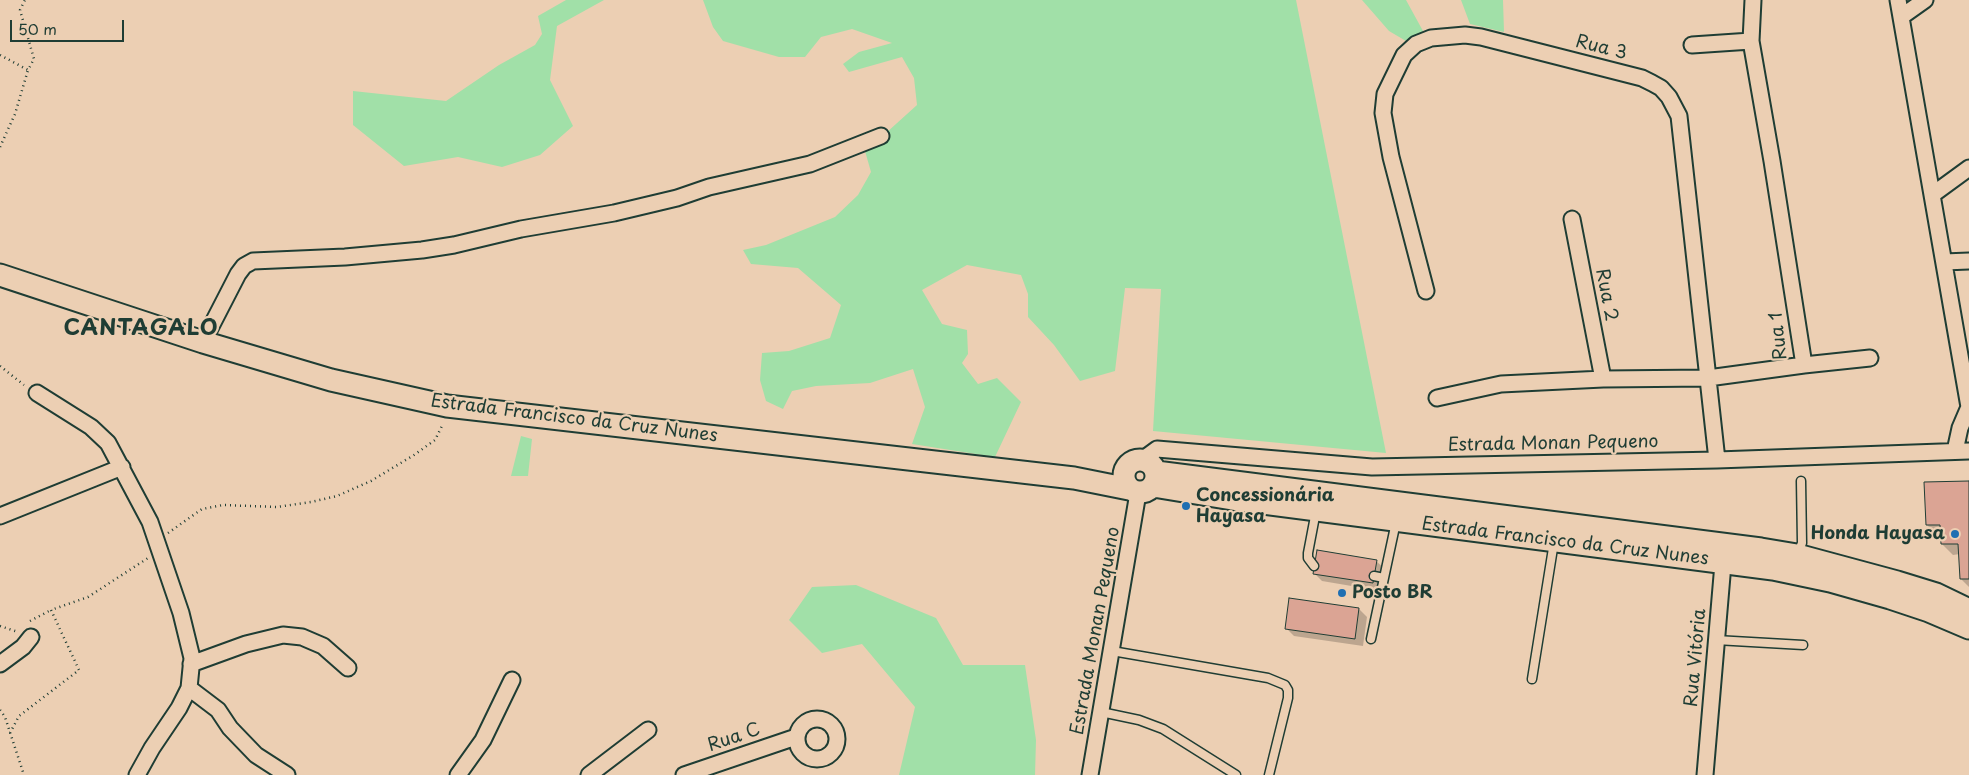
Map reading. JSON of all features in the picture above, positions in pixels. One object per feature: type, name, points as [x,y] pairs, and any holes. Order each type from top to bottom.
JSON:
[{"type":"main road","name":"Estrada Francisco da Cruz Nunes","points":[[0,274],[203,342],[331,380],[447,406],[1074,478],[1141,478],[1724,554],[1797,555],[1905,584],[1936,594],[1969,610]]},
{"type":"main road","name":"Estrada Francisco da Cruz Nunes","points":[[1724,554],[1773,569],[1830,581],[1929,611],[1969,628]]},
{"type":"street","name":"Rua 1","points":[[1437,398],[1501,384],[1603,379],[1708,378],[1804,365],[1751,41],[1753,0]]},
{"type":"street","points":[[1898,0],[1969,407],[1960,428],[1962,451]]},
{"type":"street","points":[[1901,17],[1925,0]]},
{"type":"street","name":"Rua 3","points":[[1426,291],[1391,157],[1383,113],[1385,94],[1404,55],[1416,44],[1431,38],[1465,35],[1481,37],[1642,78],[1661,88],[1674,104],[1679,116],[1717,460]]},
{"type":"street","points":[[1692,44],[1751,41]]},
{"type":"street","points":[[203,342],[238,274],[244,266],[253,262],[345,257],[454,246],[521,230],[614,213],[810,164],[882,136]]},
{"type":"street","points":[[1932,195],[1969,168]]},
{"type":"street","name":"Rua 2","points":[[1572,218],[1603,379]]},
{"type":"street","points":[[1944,262],[1969,261]]},
{"type":"street","points":[[1804,365],[1870,358]]},
{"type":"street","points":[[37,393],[91,427],[108,443],[150,522],[181,613],[192,658],[189,688],[179,708],[152,748],[137,775]]},
{"type":"street","name":"Estrada Monan Pequeno","points":[[1090,775],[1141,478],[1157,449],[1372,467],[1717,460],[1962,451]]},
{"type":"street","points":[[0,516],[122,467]]},
{"type":"street","name":"Rua Vitória","points":[[1705,775],[1724,554]]},
{"type":"street","points":[[192,664],[246,644],[283,635],[302,637],[323,646],[348,668]]},
{"type":"street","points":[[0,664],[23,647],[31,637]]},
{"type":"street","points":[[458,775],[483,740],[512,680]]},
{"type":"street","points":[[189,688],[218,710],[230,728],[256,755],[287,775]]},
{"type":"street","points":[[588,775],[648,730]]},
{"type":"street","name":"Rua C","points":[[684,775],[796,737]]},
{"type":"lane","points":[[1797,555],[1802,543],[1801,481]]},
{"type":"lane","points":[[1314,566],[1308,558],[1308,553],[1318,501]]},
{"type":"lane","points":[[1371,639],[1399,511]]},
{"type":"lane","points":[[1532,679],[1555,532]]},
{"type":"lane","points":[[1374,576],[1384,578]]},
{"type":"lane","points":[[1716,640],[1803,645]]},
{"type":"lane","points":[[1112,651],[1268,678],[1285,684],[1288,690],[1288,698],[1269,775]]},
{"type":"lane","points":[[1101,712],[1139,720],[1163,729],[1236,775]]},
{"type":"path","points":[[0,147],[15,114],[28,70],[34,60],[20,10],[25,0]]},
{"type":"path","points":[[0,55],[28,70]]},
{"type":"path","points":[[0,366],[37,393]]},
{"type":"path","points":[[31,637],[29,622],[51,610],[88,597],[158,545],[202,509],[223,505],[277,507],[337,496],[371,481],[414,455],[435,440],[442,429]]},
{"type":"path","points":[[10,733],[19,716],[79,670],[51,610]]},
{"type":"path","points":[[0,710],[5,717],[24,775]]},
{"type":"green space","points":[[566,0],[604,0],[557,26],[550,80],[573,126],[540,155],[502,167],[458,157],[404,166],[353,125],[353,91],[446,101],[499,65],[535,45],[542,34],[538,16]]},
{"type":"green space","points":[[703,0],[1296,0],[1386,453],[1153,431],[1161,289],[1125,288],[1115,371],[1080,381],[1054,345],[1028,317],[1028,294],[1021,275],[967,265],[922,290],[942,324],[967,330],[968,354],[962,363],[978,384],[997,378],[1021,402],[995,457],[912,444],[925,407],[913,369],[870,383],[816,386],[792,391],[783,409],[766,401],[760,380],[762,353],[789,351],[830,338],[841,305],[798,268],[751,264],[743,250],[766,245],[835,217],[858,195],[871,172],[861,137],[886,133],[917,105],[914,78],[902,57],[849,72],[843,64],[859,52],[892,43],[852,29],[821,37],[805,57],[779,57],[723,41],[713,27]]},
{"type":"green space","points":[[1362,0],[1406,0],[1423,31],[1406,41],[1389,31]]},
{"type":"green space","points":[[1461,0],[1503,0],[1504,32],[1470,24]]},
{"type":"green space","points":[[521,436],[532,439],[528,476],[511,476]]},
{"type":"green space","points":[[856,585],[936,618],[963,665],[1025,665],[1036,740],[1035,775],[899,775],[915,707],[862,644],[822,653],[789,620],[812,587]]},
{"type":"building","name":"Honda Hayasa","points":[[1969,481],[1969,579],[1960,579],[1958,544],[1941,544],[1940,525],[1926,525],[1924,482]]},
{"type":"building","points":[[1317,550],[1377,560],[1373,583],[1313,574]]},
{"type":"building","points":[[1289,598],[1359,608],[1355,639],[1285,629]]},
{"type":"place","name":"Concessionária Hayasa","points":[[1186,506]]},
{"type":"place","name":"Honda Hayasa","points":[[1955,534]]},
{"type":"place","name":"Posto BR","points":[[1342,593]]},
{"type":"district","name":"CANTAGALO","points":[[141,329]]}]
